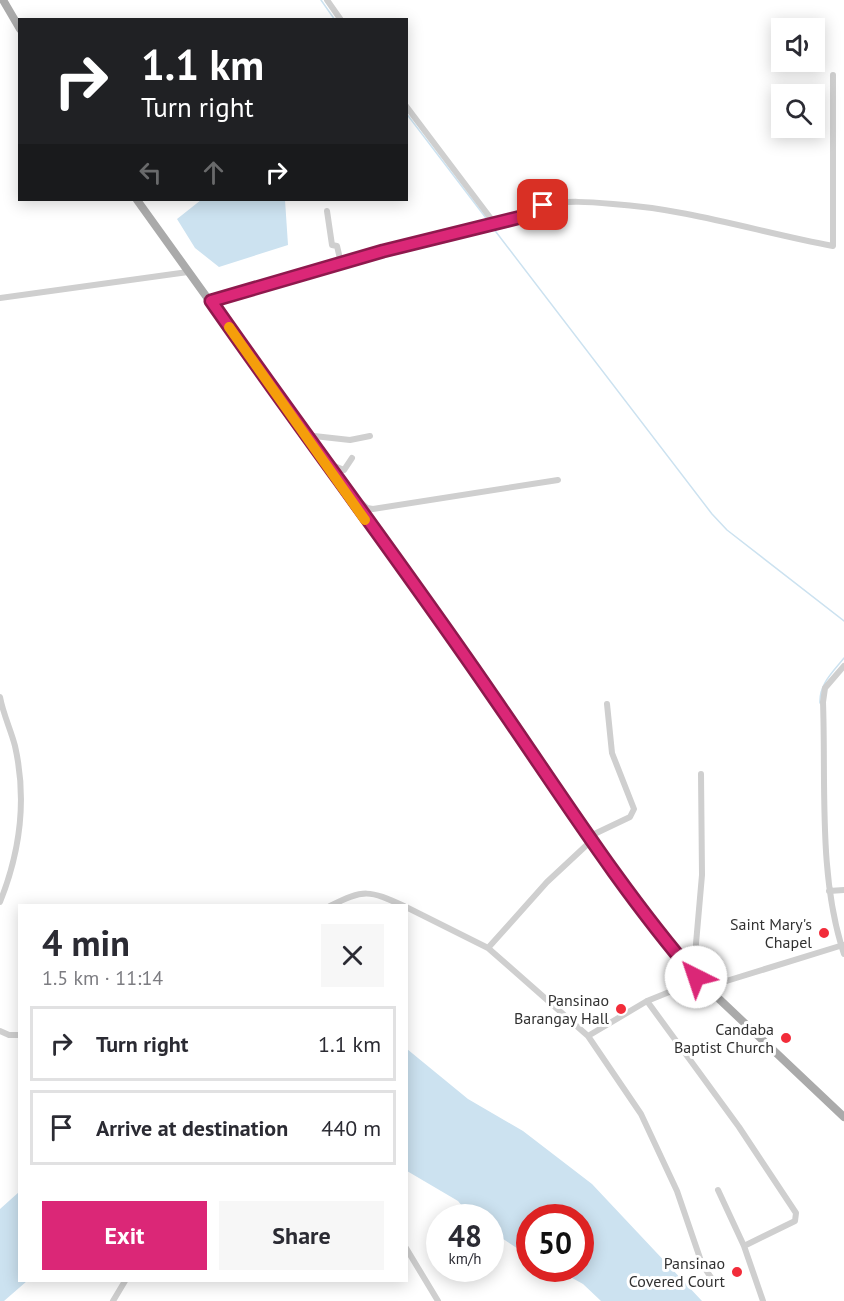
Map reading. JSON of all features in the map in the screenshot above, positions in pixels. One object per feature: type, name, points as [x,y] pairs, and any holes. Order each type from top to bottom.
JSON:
[{"type":"main road","points":[[3,0],[18,26]]},
{"type":"main road","points":[[138,201],[491,693],[590,839],[671,947],[698,979],[844,1117]]},
{"type":"street","points":[[327,0],[340,18]]},
{"type":"street","points":[[211,301],[341,263],[529,215],[543,205],[604,203],[723,219],[832,246],[833,75]]},
{"type":"street","points":[[408,109],[495,224]]},
{"type":"street","points":[[327,211],[332,245],[337,246],[341,263]]},
{"type":"street","points":[[0,298],[188,272]]},
{"type":"street","points":[[305,435],[350,440],[370,435]]},
{"type":"street","points":[[324,462],[344,470],[351,458]]},
{"type":"street","points":[[341,486],[367,508],[373,509],[558,480]]},
{"type":"street","points":[[844,666],[829,682],[824,694],[829,891],[834,921],[844,954]]},
{"type":"street","points":[[0,697],[14,744],[22,801],[21,825],[7,884],[0,902]]},
{"type":"street","points":[[488,948],[547,882],[590,839],[630,817],[634,809],[612,753],[607,704]]},
{"type":"street","points":[[588,1036],[647,1001],[698,979],[695,955],[702,875],[701,774]]},
{"type":"street","points":[[829,891],[844,890]]},
{"type":"street","points":[[334,904],[355,894],[369,891],[398,904]]},
{"type":"street","points":[[408,908],[488,948],[588,1036],[641,1114],[676,1191],[702,1264],[716,1286]]},
{"type":"street","points":[[707,987],[843,945]]},
{"type":"street","points":[[647,1001],[739,1127],[796,1213],[795,1221],[744,1246]]},
{"type":"street","points":[[0,1031],[9,1035],[18,1035]]},
{"type":"street","points":[[718,1190],[744,1246],[763,1301]]},
{"type":"street","points":[[408,1251],[438,1301]]},
{"type":"street","points":[[113,1301],[124,1282]]},
{"type":"water","points":[[200,201],[285,201],[288,245],[219,267],[195,248],[177,219]]},
{"type":"water","points":[[408,1050],[468,1099],[523,1131],[592,1184],[702,1301],[601,1301],[579,1282],[594,1282],[594,1204],[516,1204],[516,1247],[504,1240],[504,1204],[460,1204],[408,1172]]},
{"type":"water","points":[[18,1193],[18,1282],[26,1282],[4,1301],[0,1301],[0,1209]]},
{"type":"waterway","points":[[321,0],[334,18]]},
{"type":"waterway","points":[[408,116],[489,222]]},
{"type":"waterway","points":[[493,228],[712,514],[727,530],[844,621]]},
{"type":"waterway","points":[[820,703],[824,684],[844,658]]},
{"type":"slow traffic","points":[[229,327],[365,520]]},
{"type":"place","name":"Saint Mary's Chapel","points":[[824,933]]},
{"type":"place","name":"Pansinao Barangay Hall","points":[[621,1009]]},
{"type":"place","name":"Candaba Baptist Church","points":[[786,1038]]},
{"type":"place","name":"Pansinao Covered Court","points":[[737,1272]]},
{"type":"route","points":[[543,205],[529,215],[383,251],[211,301],[491,693],[591,841],[696,977]]}]
